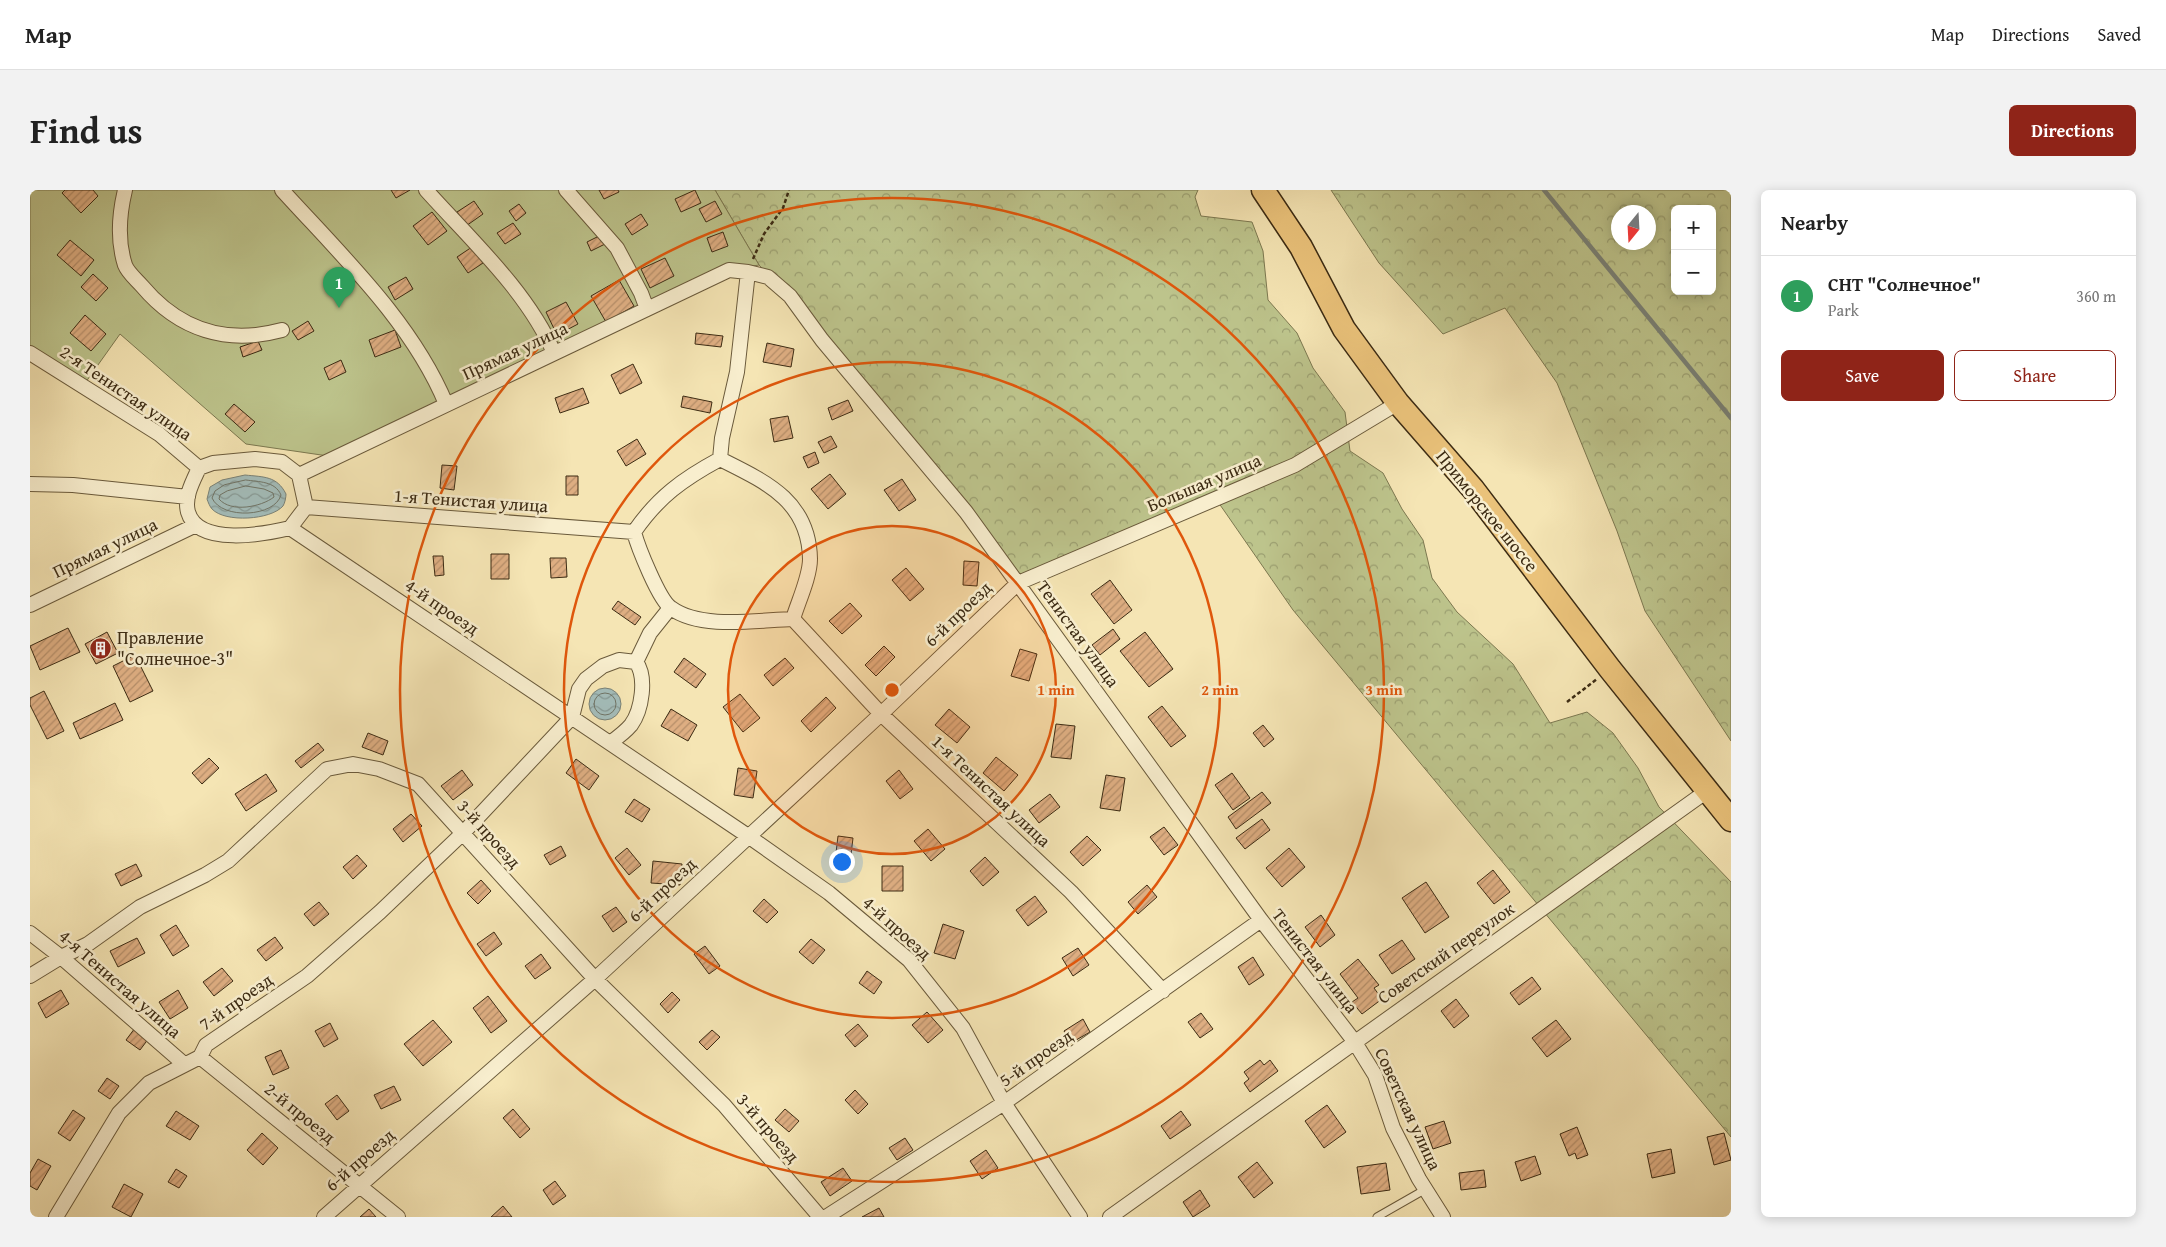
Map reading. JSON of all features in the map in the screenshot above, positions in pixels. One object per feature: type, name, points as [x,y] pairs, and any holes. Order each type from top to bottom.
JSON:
[{"type":"main road","name":"Приморское шоссе","points":[[1263,190],[1301,247],[1344,328],[1398,403],[1473,489],[1610,669],[1722,806]]},
{"type":"street","points":[[125,190],[118,224],[126,267],[156,302],[196,327],[224,336],[262,335],[282,330]]},
{"type":"street","points":[[282,190],[407,333],[427,363],[446,404]]},
{"type":"street","points":[[426,190],[508,281],[531,313],[554,353]]},
{"type":"street","points":[[566,190],[617,248],[641,292],[647,309]]},
{"type":"street","name":"Прямая улица","points":[[299,475],[729,270],[748,272]]},
{"type":"street","points":[[720,459],[722,438],[737,372],[748,272]]},
{"type":"street","name":"Тенистая улица","points":[[748,272],[768,277],[790,296],[822,340],[966,512],[1260,920],[1354,1041]]},
{"type":"street","name":"2-я Тенистая улица","points":[[30,353],[159,434],[199,468]]},
{"type":"street","name":"Большая улица","points":[[1018,583],[1295,465],[1398,403]]},
{"type":"street","points":[[255,459],[282,462],[299,475],[306,507],[290,528],[271,533],[245,536],[220,535],[196,525],[188,512],[188,497],[199,468],[213,463],[255,459]]},
{"type":"street","points":[[720,459],[758,478],[790,502],[806,531],[810,561],[792,619],[737,623],[709,621],[687,615],[670,608],[646,564],[634,532],[648,510],[691,474],[720,459]]},
{"type":"street","points":[[30,484],[73,486],[188,497]]},
{"type":"street","name":"1-я Тенистая улица","points":[[306,507],[634,532]]},
{"type":"street","name":"Прямая улица","points":[[30,605],[196,525]]},
{"type":"street","name":"4-й проезд","points":[[290,528],[572,717]]},
{"type":"street","name":"6-й проезд","points":[[324,1217],[595,979],[881,714],[1018,583]]},
{"type":"street","points":[[636,662],[650,633],[670,608]]},
{"type":"street","name":"1-я Тенистая улица","points":[[792,619],[881,714],[1071,892],[1163,991]]},
{"type":"street","points":[[619,660],[636,662],[641,669],[641,694],[638,711],[631,724],[610,743],[572,717],[578,689],[586,679],[603,666],[619,660]]},
{"type":"street","name":"7-й проезд","points":[[56,1217],[119,1113],[150,1083],[200,1057],[206,1046],[307,976],[380,912],[463,833],[572,717]]},
{"type":"street","name":"4-й проезд","points":[[610,743],[829,893],[909,960],[963,1028],[1004,1103],[1080,1217]]},
{"type":"street","name":"3-й проезд","points":[[30,976],[61,957],[88,944],[140,907],[206,875],[228,861],[327,769],[353,764],[379,770],[418,784],[595,979],[724,1105],[820,1217]]},
{"type":"street","name":"Советский переулок","points":[[1110,1217],[1354,1041],[1722,806]]},
{"type":"street","name":"5-й проезд","points":[[826,1217],[1004,1103],[1260,920]]},
{"type":"street","name":"4-я Тенистая улица","points":[[30,933],[61,957],[184,1064]]},
{"type":"street","name":"Советская улица","points":[[1354,1041],[1375,1075],[1393,1128],[1443,1217]]},
{"type":"street","name":"2-й проезд","points":[[200,1057],[398,1217]]},
{"type":"lane","points":[[1377,1217],[1426,1189]]},
{"type":"path","points":[[748,272],[764,234],[783,208],[789,190]]},
{"type":"path","points":[[1567,702],[1610,669]]},
{"type":"green space","points":[[30,190],[715,190],[759,265],[729,270],[335,457],[246,444],[120,334],[83,386],[30,353]]},
{"type":"green space","points":[[715,190],[1198,190],[1195,197],[1201,216],[1252,222],[1263,251],[1268,300],[1297,333],[1313,368],[1345,412],[1350,451],[1383,473],[1402,509],[1423,540],[1432,578],[1457,612],[1513,664],[1550,723],[1587,712],[1613,733],[1638,768],[1659,807],[1731,882],[1731,1137],[1293,610],[1216,499],[1029,578],[1011,573],[790,296],[759,265]]},
{"type":"green space","points":[[1331,190],[1731,190],[1731,741],[1645,611],[1617,531],[1557,383],[1505,308],[1443,334],[1379,263]]},
{"type":"water","points":[[245,475],[269,478],[278,484],[286,494],[283,506],[269,514],[248,518],[227,516],[212,509],[207,499],[210,487],[222,480]]},
{"type":"water","points":[[605,688],[611,689],[616,693],[620,698],[620,710],[616,715],[611,719],[605,720],[599,719],[594,715],[590,710],[589,704],[590,698],[594,693],[599,689]]},
{"type":"building","points":[[65,190],[93,190],[98,196],[81,213],[62,193]]},
{"type":"building","points":[[391,190],[410,190],[396,198]]},
{"type":"building","points":[[599,190],[618,190],[619,192],[604,199]]},
{"type":"building","points":[[695,190],[701,203],[681,212],[675,199]]},
{"type":"building","points":[[474,201],[483,214],[466,226],[457,212]]},
{"type":"building","points":[[715,201],[722,214],[706,222],[699,209]]},
{"type":"building","points":[[519,204],[526,213],[516,221],[509,211]]},
{"type":"building","points":[[432,212],[447,231],[428,245],[413,226]]},
{"type":"building","points":[[641,214],[648,225],[632,235],[625,224]]},
{"type":"building","points":[[513,223],[521,234],[505,244],[497,233]]},
{"type":"building","points":[[723,232],[728,246],[712,252],[707,238]]},
{"type":"building","points":[[603,234],[607,243],[591,251],[587,242]]},
{"type":"building","points":[[70,240],[94,260],[81,276],[57,255]]},
{"type":"building","points":[[472,247],[483,263],[468,273],[457,257]]},
{"type":"building","points":[[665,258],[674,276],[650,288],[641,269]]},
{"type":"building","points":[[93,274],[108,288],[96,301],[81,287]]},
{"type":"building","points":[[406,277],[413,289],[395,300],[388,287]]},
{"type":"building","points":[[619,280],[634,306],[606,322],[591,296]]},
{"type":"building","points":[[566,302],[578,324],[557,335],[546,312]]},
{"type":"building","points":[[85,315],[106,334],[91,351],[70,333]]},
{"type":"building","points":[[308,321],[314,331],[298,340],[292,331]]},
{"type":"building","points":[[395,330],[401,347],[375,357],[369,340]]},
{"type":"building","points":[[696,333],[723,336],[721,347],[695,344]]},
{"type":"building","points":[[258,341],[262,350],[243,357],[240,347]]},
{"type":"building","points":[[767,343],[794,349],[791,367],[763,362]]},
{"type":"building","points":[[341,360],[346,372],[329,380],[324,368]]},
{"type":"building","points":[[633,364],[642,383],[620,394],[611,375]]},
{"type":"building","points":[[583,388],[589,403],[560,413],[555,398]]},
{"type":"building","points":[[683,396],[712,402],[710,413],[681,407]]},
{"type":"building","points":[[848,400],[853,411],[832,420],[828,408]]},
{"type":"building","points":[[234,404],[255,422],[245,432],[225,414]]},
{"type":"building","points":[[788,416],[793,438],[774,442],[770,419]]},
{"type":"building","points":[[831,436],[837,447],[824,453],[818,442]]},
{"type":"building","points":[[637,439],[646,454],[626,466],[617,451]]},
{"type":"building","points":[[815,452],[819,463],[808,468],[803,457]]},
{"type":"building","points":[[442,465],[457,466],[454,490],[440,488]]},
{"type":"building","points":[[830,474],[846,494],[828,509],[811,489]]},
{"type":"building","points":[[566,476],[578,476],[578,495],[566,495]]},
{"type":"building","points":[[902,479],[916,500],[899,511],[884,490]]},
{"type":"building","points":[[491,554],[509,554],[509,579],[491,579]]},
{"type":"building","points":[[433,556],[443,556],[444,575],[435,576]]},
{"type":"building","points":[[550,558],[566,558],[567,577],[551,578]]},
{"type":"building","points":[[964,561],[979,562],[977,586],[963,585]]},
{"type":"building","points":[[906,568],[924,589],[910,601],[892,580]]},
{"type":"building","points":[[1110,580],[1132,610],[1114,624],[1091,594]]},
{"type":"building","points":[[618,601],[641,617],[635,625],[612,609]]},
{"type":"building","points":[[850,603],[862,616],[842,634],[829,621]]},
{"type":"building","points":[[68,628],[80,652],[40,670],[30,646]]},
{"type":"building","points":[[1113,629],[1120,639],[1100,655],[1092,645]]},
{"type":"building","name":"Правление \"Солнечное-3\"","points":[[107,632],[118,653],[96,664],[85,644]]},
{"type":"building","points":[[1145,632],[1173,669],[1149,687],[1120,651]]},
{"type":"building","points":[[884,646],[895,657],[876,676],[865,665]]},
{"type":"building","points":[[1020,649],[1037,654],[1029,681],[1011,676]]},
{"type":"building","points":[[135,655],[153,691],[130,702],[113,666]]},
{"type":"building","points":[[684,658],[706,674],[696,688],[674,672]]},
{"type":"building","points":[[785,658],[794,668],[773,686],[764,675]]},
{"type":"building","points":[[44,691],[64,731],[47,739],[30,705],[30,698]]},
{"type":"building","points":[[740,694],[760,718],[743,732],[723,707]]},
{"type":"building","points":[[826,697],[836,708],[811,732],[801,721]]},
{"type":"building","points":[[115,703],[123,720],[80,739],[73,723]]},
{"type":"building","points":[[1162,706],[1186,736],[1171,747],[1148,717]]},
{"type":"building","points":[[671,709],[697,725],[688,741],[661,726]]},
{"type":"building","points":[[949,709],[970,727],[957,743],[935,725]]},
{"type":"building","points":[[1056,724],[1075,726],[1071,759],[1051,757]]},
{"type":"building","points":[[1263,725],[1274,739],[1264,747],[1253,733]]},
{"type":"building","points":[[368,733],[388,741],[383,755],[362,747]]},
{"type":"building","points":[[318,743],[324,750],[301,768],[295,761]]},
{"type":"building","points":[[996,757],[1018,775],[1004,791],[983,773]]},
{"type":"building","points":[[209,758],[219,768],[202,784],[192,773]]},
{"type":"building","points":[[576,759],[599,776],[589,790],[566,773]]},
{"type":"building","points":[[738,768],[757,771],[753,798],[734,795]]},
{"type":"building","points":[[462,770],[473,785],[453,800],[441,786]]},
{"type":"building","points":[[899,770],[913,789],[900,799],[886,781]]},
{"type":"building","points":[[1232,773],[1250,798],[1233,810],[1215,785]]},
{"type":"building","points":[[266,774],[277,791],[246,811],[235,794]]},
{"type":"building","points":[[1106,775],[1125,778],[1120,811],[1100,808]]},
{"type":"building","points":[[1262,792],[1271,803],[1236,829],[1228,817]]},
{"type":"building","points":[[1050,794],[1060,807],[1039,823],[1029,810]]},
{"type":"building","points":[[634,799],[650,809],[642,822],[625,812]]},
{"type":"building","points":[[411,814],[422,826],[403,842],[393,829]]},
{"type":"building","points":[[1262,819],[1270,830],[1245,849],[1236,838]]},
{"type":"building","points":[[1164,827],[1178,845],[1164,855],[1150,837]]},
{"type":"building","points":[[928,829],[945,849],[931,861],[914,841]]},
{"type":"building","points":[[838,836],[853,838],[850,863],[835,861]]},
{"type":"building","points":[[1087,836],[1101,850],[1083,866],[1070,852]]},
{"type":"building","points":[[561,846],[566,856],[550,865],[544,855]]},
{"type":"building","points":[[627,848],[641,865],[629,875],[615,858]]},
{"type":"building","points":[[1289,848],[1305,867],[1282,887],[1266,868]]},
{"type":"building","points":[[357,855],[367,866],[353,879],[343,867]]},
{"type":"building","points":[[985,857],[999,872],[983,886],[970,871]]},
{"type":"building","points":[[653,861],[682,864],[680,885],[651,883]]},
{"type":"building","points":[[136,864],[142,876],[121,886],[115,874]]},
{"type":"building","points":[[882,866],[903,866],[903,891],[882,891]]},
{"type":"building","points":[[1493,870],[1510,892],[1494,904],[1477,883]]},
{"type":"building","points":[[481,880],[491,891],[478,904],[467,893]]},
{"type":"building","points":[[1426,882],[1449,917],[1425,933],[1402,898]]},
{"type":"building","points":[[1147,885],[1157,897],[1138,914],[1128,902]]},
{"type":"building","points":[[1035,896],[1047,912],[1028,926],[1016,910]]},
{"type":"building","points":[[764,899],[778,912],[767,923],[753,911]]},
{"type":"building","points":[[319,902],[329,914],[314,926],[304,914]]},
{"type":"building","points":[[616,907],[627,922],[613,932],[602,916]]},
{"type":"building","points":[[1321,915],[1335,935],[1320,947],[1305,927]]},
{"type":"building","points":[[943,924],[964,931],[955,959],[934,953]]},
{"type":"building","points":[[176,925],[189,946],[173,956],[160,935]]},
{"type":"building","points":[[494,932],[502,944],[486,956],[477,944]]},
{"type":"building","points":[[275,937],[283,948],[266,961],[257,950]]},
{"type":"building","points":[[137,938],[145,953],[118,967],[110,951]]},
{"type":"building","points":[[811,939],[825,950],[813,964],[799,952]]},
{"type":"building","points":[[1402,940],[1415,959],[1392,974],[1379,955]]},
{"type":"building","points":[[705,946],[720,966],[709,974],[694,954]]},
{"type":"building","points":[[1078,948],[1089,965],[1073,976],[1062,958]]},
{"type":"building","points":[[541,954],[551,968],[535,979],[525,966]]},
{"type":"building","points":[[1253,957],[1264,975],[1249,985],[1238,967]]},
{"type":"building","points":[[1358,959],[1379,985],[1374,988],[1382,999],[1362,1014],[1352,1002],[1358,998],[1340,974]]},
{"type":"building","points":[[222,968],[233,981],[214,996],[203,982]]},
{"type":"building","points":[[867,971],[882,982],[874,994],[859,983]]},
{"type":"building","points":[[1532,977],[1541,989],[1519,1005],[1510,993]]},
{"type":"building","points":[[61,990],[69,1004],[46,1018],[38,1003]]},
{"type":"building","points":[[178,990],[188,1008],[170,1019],[159,1002]]},
{"type":"building","points":[[672,992],[680,1000],[668,1013],[660,1004]]},
{"type":"building","points":[[488,996],[507,1021],[491,1033],[473,1008]]},
{"type":"building","points":[[1456,999],[1469,1016],[1454,1028],[1441,1011]]},
{"type":"building","points":[[927,1012],[943,1030],[928,1043],[912,1025]]},
{"type":"building","points":[[1201,1013],[1213,1029],[1200,1038],[1188,1022]]},
{"type":"building","points":[[1083,1019],[1090,1032],[1071,1043],[1064,1031]]},
{"type":"building","points":[[433,1020],[452,1042],[423,1066],[404,1044]]},
{"type":"building","points":[[1556,1020],[1571,1039],[1547,1057],[1532,1038]]},
{"type":"building","points":[[330,1023],[338,1039],[324,1047],[315,1031]]},
{"type":"building","points":[[858,1024],[868,1036],[855,1047],[845,1035]]},
{"type":"building","points":[[135,1028],[149,1038],[140,1050],[126,1040]]},
{"type":"building","points":[[712,1030],[720,1037],[707,1050],[699,1042]]},
{"type":"building","points":[[281,1050],[289,1068],[273,1075],[265,1057]]},
{"type":"building","points":[[1260,1060],[1264,1065],[1270,1060],[1278,1071],[1250,1092],[1244,1083],[1249,1079],[1244,1072]]},
{"type":"building","points":[[107,1078],[119,1086],[110,1099],[98,1091]]},
{"type":"building","points":[[394,1086],[401,1100],[381,1109],[374,1095]]},
{"type":"building","points":[[855,1090],[868,1104],[858,1114],[845,1100]]},
{"type":"building","points":[[337,1095],[349,1111],[337,1120],[325,1104]]},
{"type":"building","points":[[1327,1105],[1346,1132],[1324,1148],[1305,1121]]},
{"type":"building","points":[[513,1109],[530,1129],[520,1138],[503,1118]]},
{"type":"building","points":[[785,1109],[799,1121],[789,1132],[775,1120]]},
{"type":"building","points":[[73,1110],[85,1118],[70,1141],[58,1133]]},
{"type":"building","points":[[176,1111],[199,1126],[190,1140],[166,1126]]},
{"type":"building","points":[[1181,1111],[1191,1125],[1170,1139],[1161,1126]]},
{"type":"building","points":[[1444,1121],[1451,1143],[1433,1149],[1425,1127]]},
{"type":"building","points":[[1577,1127],[1588,1155],[1577,1159],[1575,1153],[1569,1156],[1560,1134]]},
{"type":"building","points":[[262,1133],[278,1148],[263,1165],[247,1150]]},
{"type":"building","points":[[1724,1133],[1731,1160],[1714,1165],[1707,1137]]},
{"type":"building","points":[[905,1138],[913,1150],[897,1160],[889,1148]]},
{"type":"building","points":[[1671,1149],[1675,1173],[1652,1178],[1647,1154]]},
{"type":"building","points":[[986,1150],[998,1168],[982,1179],[970,1161]]},
{"type":"building","points":[[1535,1156],[1541,1174],[1521,1181],[1515,1162]]},
{"type":"building","points":[[38,1159],[51,1166],[37,1190],[30,1186],[30,1173]]},
{"type":"building","points":[[1257,1162],[1273,1183],[1254,1198],[1238,1177]]},
{"type":"building","points":[[1386,1163],[1390,1190],[1361,1194],[1357,1167]]},
{"type":"building","points":[[843,1168],[852,1181],[830,1196],[821,1182]]},
{"type":"building","points":[[176,1169],[187,1176],[179,1188],[168,1182]]},
{"type":"building","points":[[1484,1170],[1486,1187],[1461,1190],[1459,1173]]},
{"type":"building","points":[[555,1181],[566,1196],[553,1205],[543,1190]]},
{"type":"building","points":[[124,1184],[143,1194],[131,1217],[112,1207]]},
{"type":"building","points":[[1200,1190],[1210,1206],[1193,1217],[1183,1202]]},
{"type":"building","points":[[503,1206],[512,1217],[491,1217]]},
{"type":"building","points":[[879,1208],[884,1217],[862,1217]]},
{"type":"building","points":[[369,1209],[376,1217],[360,1217]]},
{"type":"waterway","points":[[1544,190],[1731,418]]},
{"type":"place","name":"СНТ \"Солнечное\"","points":[[339,308]]},
{"type":"place","name":"Правление \"Солнечное-3\"","points":[[101,648]]}]
